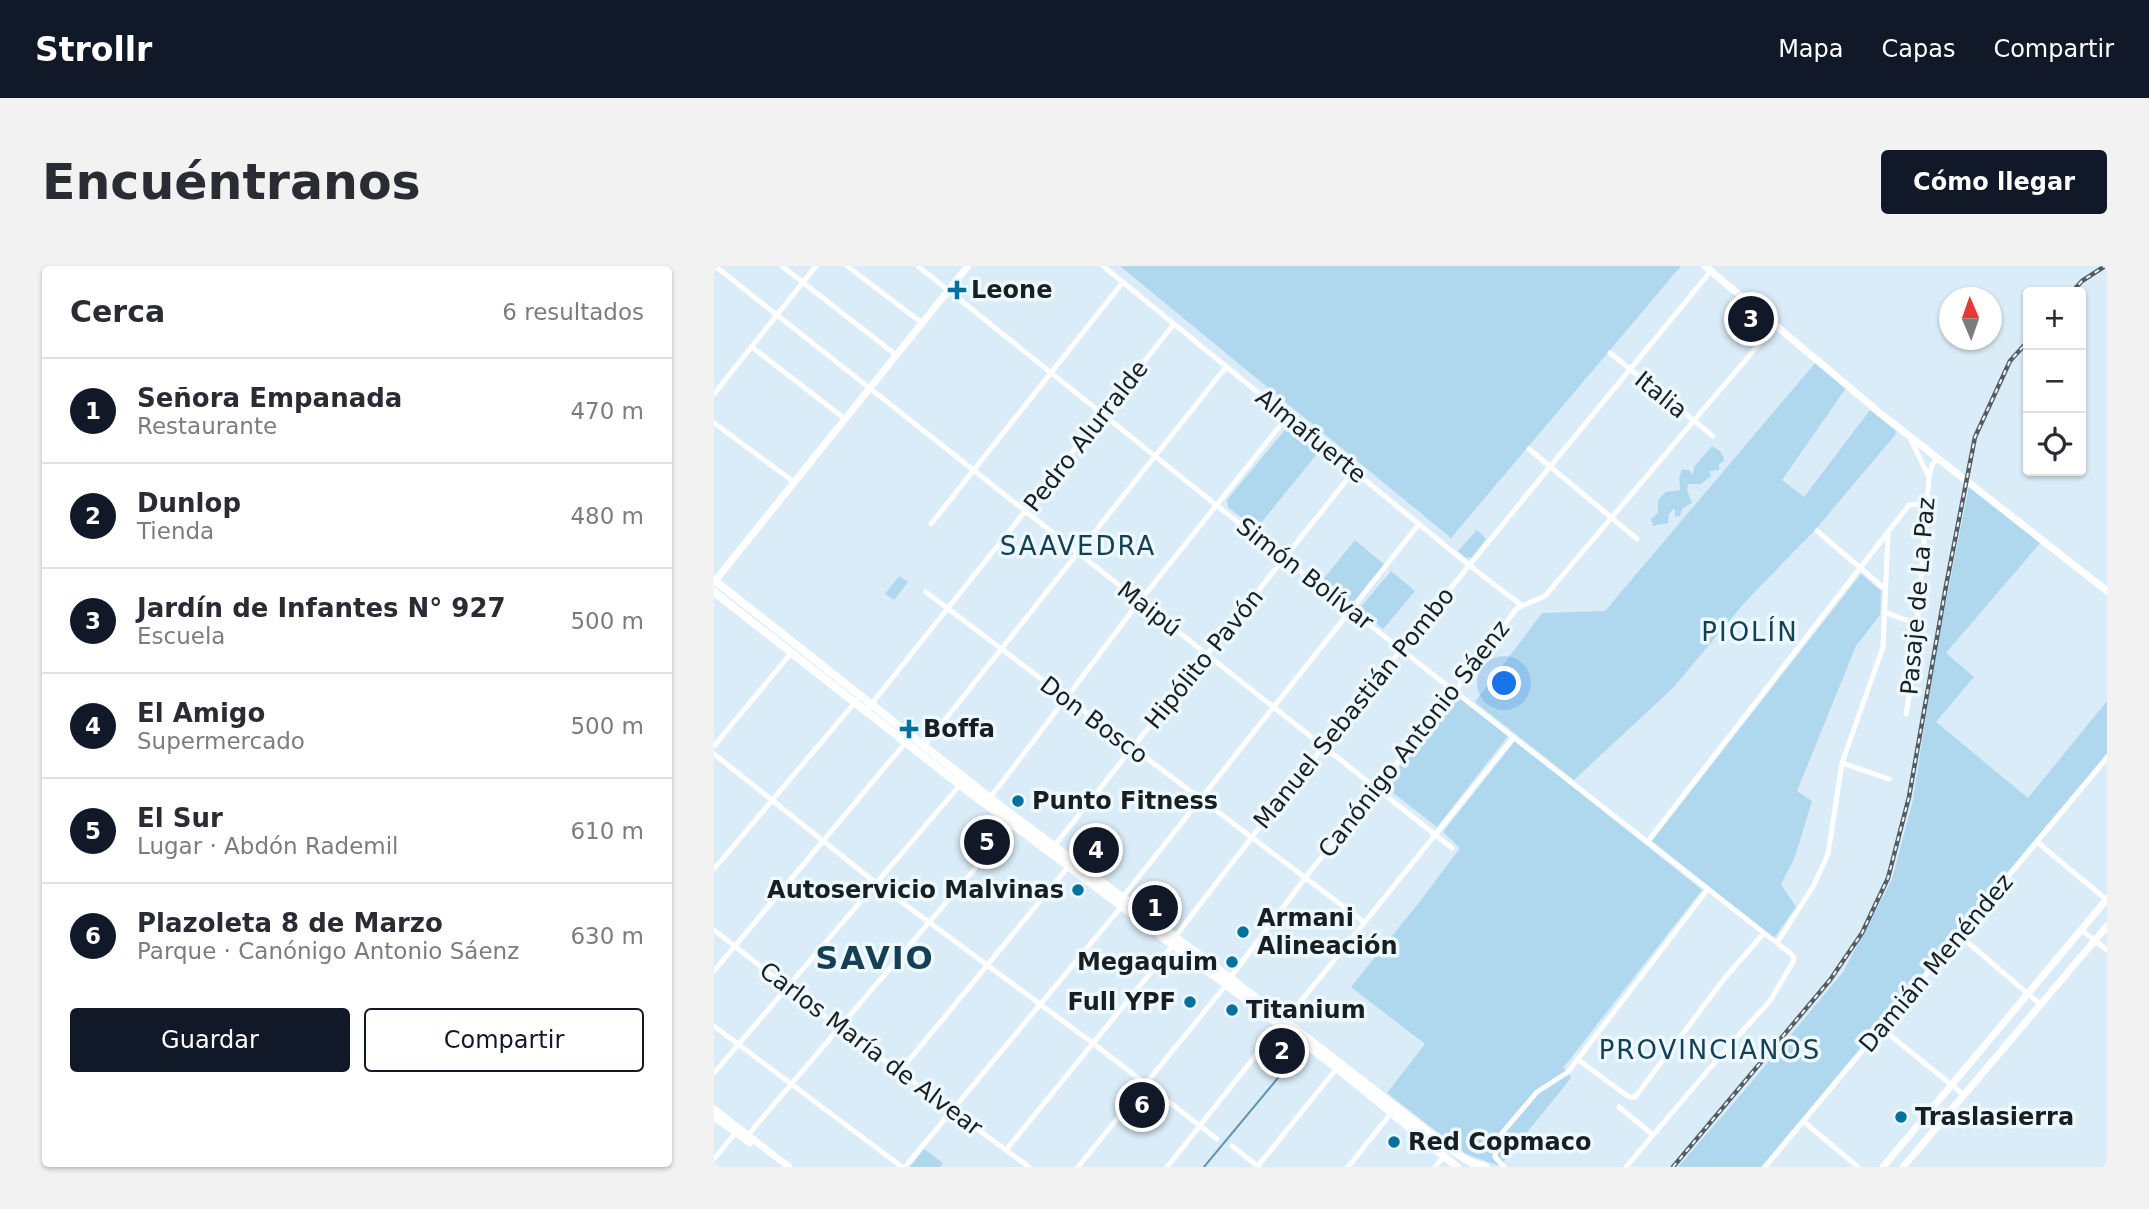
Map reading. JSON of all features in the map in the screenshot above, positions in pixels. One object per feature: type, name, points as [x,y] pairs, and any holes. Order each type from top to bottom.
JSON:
[{"type":"main road","points":[[968,266],[714,580],[960,785],[1054,846],[1122,902],[1450,1149],[1470,1162],[1486,1167]]},
{"type":"main road","points":[[1708,269],[1882,414],[2107,591]]},
{"type":"main road","points":[[714,592],[858,699]]},
{"type":"main road","points":[[869,708],[990,798],[1068,866],[1122,902]]},
{"type":"main road","points":[[1883,1167],[2107,900]]},
{"type":"main road","points":[[1903,1167],[2107,926]]},
{"type":"main road","points":[[1283,1023],[1457,1167]]},
{"type":"main road","points":[[714,1110],[737,1130]]},
{"type":"main road","points":[[714,1117],[789,1167]]},
{"type":"main road","points":[[747,1137],[782,1167]]},
{"type":"street","name":"Maipú","points":[[715,266],[1452,848]]},
{"type":"street","points":[[782,266],[896,355]]},
{"type":"street","points":[[714,394],[816,266]]},
{"type":"street","points":[[847,266],[922,323]]},
{"type":"street","name":"Simón Bolívar","points":[[918,266],[1104,413],[1155,457],[1794,958],[1770,1001],[1653,1135]]},
{"type":"street","name":"Almafuerte","points":[[1103,266],[1521,605]]},
{"type":"street","name":"Manuel Sebastián Pombo","points":[[1006,1150],[1094,1045],[1251,838],[1401,648],[1630,370],[1708,269]]},
{"type":"street","points":[[931,524],[1123,282]]},
{"type":"street","name":"Pedro Alurralde","points":[[869,708],[1174,324]]},
{"type":"street","name":"Canónigo Antonio Sáenz","points":[[1078,1167],[1147,1084],[1305,878],[1521,605],[1545,596],[1776,324]]},
{"type":"street","points":[[752,347],[845,419]]},
{"type":"street","name":"Italia","points":[[1610,353],[1713,436]]},
{"type":"street","points":[[924,747],[1226,367]]},
{"type":"street","points":[[990,798],[1139,601],[1287,417]]},
{"type":"street","points":[[714,423],[794,482]]},
{"type":"street","name":"Pasaje de La Paz","points":[[1908,434],[1929,478]]},
{"type":"street","points":[[1529,449],[1637,539]]},
{"type":"street","name":"Pasaje de La Paz","points":[[1906,714],[1913,675],[1929,478],[1932,464],[1938,458]]},
{"type":"street","name":"Hipólito Pavón","points":[[1054,846],[1354,471]]},
{"type":"street","points":[[1648,841],[1909,505],[1927,504]]},
{"type":"street","points":[[714,1027],[904,1167],[1041,1005],[1200,799],[1419,524]]},
{"type":"street","points":[[1817,531],[1885,589]]},
{"type":"street","points":[[1777,943],[1814,885],[1828,854],[1842,763],[1881,653],[1888,535]]},
{"type":"street","name":"Don Bosco","points":[[926,592],[1364,922]]},
{"type":"street","points":[[1884,612],[1917,624]]},
{"type":"street","points":[[714,746],[792,652]]},
{"type":"street","points":[[714,869],[858,699]]},
{"type":"street","points":[[1167,1167],[1514,737]]},
{"type":"street","points":[[714,971],[906,742]]},
{"type":"street","points":[[714,754],[876,883],[1217,1139]]},
{"type":"street","name":"Damián Menéndez","points":[[1765,1167],[2107,758]]},
{"type":"street","points":[[1842,763],[1889,779]]},
{"type":"street","points":[[714,1073],[960,785]]},
{"type":"street","points":[[747,1137],[1015,821]]},
{"type":"street","points":[[2037,842],[2107,900]]},
{"type":"street","points":[[900,1071],[1068,866]]},
{"type":"street","points":[[1504,1167],[1495,1157],[1498,1138],[1537,1092],[1568,1072],[1708,889]]},
{"type":"street","name":"Carlos María de Alvear","points":[[714,930],[840,1028],[1029,1167]]},
{"type":"street","points":[[2081,930],[2107,950]]},
{"type":"street","points":[[1577,1059],[1629,1097],[1635,1097],[1724,979],[1764,933]]},
{"type":"street","points":[[1959,935],[2041,1004]]},
{"type":"street","points":[[1881,1028],[1964,1095]]},
{"type":"street","points":[[1231,1146],[1258,1167],[1337,1069]]},
{"type":"street","points":[[1619,1107],[1653,1135],[1626,1167]]},
{"type":"street","points":[[1348,1167],[1392,1112]]},
{"type":"street","points":[[1803,1121],[1858,1167]]},
{"type":"street","points":[[714,1159],[737,1130]]},
{"type":"street","points":[[1434,1167],[1445,1155]]},
{"type":"shaded area","points":[[1120,266],[1681,266],[1451,538]]},
{"type":"shaded area","points":[[1816,362],[1846,388],[1782,480],[1804,497],[1870,410],[1896,431],[1895,435],[1816,529],[1746,601],[1673,688],[1574,780],[1475,702],[1542,613],[1605,611]]},
{"type":"shaded area","points":[[1289,425],[1294,425],[1322,448],[1256,529],[1228,507],[1227,500]]},
{"type":"shaded area","points":[[1712,446],[1720,451],[1724,458],[1719,464],[1719,470],[1709,471],[1711,476],[1701,484],[1688,484],[1687,490],[1692,503],[1682,509],[1680,516],[1675,517],[1673,509],[1668,523],[1653,526],[1651,519],[1658,513],[1658,500],[1666,492],[1680,490],[1679,478],[1682,469],[1689,470],[1693,475],[1694,467]]},
{"type":"shaded area","points":[[1969,486],[2041,542],[1946,653],[1974,677],[1936,722],[2028,798],[2107,701],[2107,753],[1761,1167],[1678,1167],[1843,972],[1892,879],[1913,800],[1934,662]]},
{"type":"shaded area","points":[[1477,530],[1486,539],[1472,557],[1466,558],[1458,551]]},
{"type":"shaded area","points":[[1355,540],[1385,565],[1351,606],[1321,582]]},
{"type":"shaded area","points":[[1391,571],[1415,591],[1383,629],[1359,609]]},
{"type":"shaded area","points":[[1861,574],[1881,591],[1880,615],[1856,646],[1797,791],[1812,801],[1795,857],[1781,884],[1796,907],[1774,938],[1652,841]]},
{"type":"shaded area","points":[[899,576],[908,582],[894,600],[885,594]]},
{"type":"shaded area","points":[[1456,695],[1508,736],[1437,827],[1384,786]]},
{"type":"shaded area","points":[[1515,741],[1702,890],[1563,1068],[1571,1078],[1500,1166],[1466,1154],[1387,1093],[1425,1044],[1351,987],[1460,848],[1443,832]]},
{"type":"shaded area","points":[[1147,1087],[1159,1096],[1138,1123],[1126,1114]]},
{"type":"shaded area","points":[[924,1149],[943,1163],[940,1167],[910,1167]]},
{"type":"waterway","points":[[1204,1167],[1302,1049]]},
{"type":"railway","points":[[2077,287],[2105,266]]},
{"type":"railway","points":[[1673,1167],[1830,980],[1862,933],[1888,878],[1909,797],[1975,437],[2010,361],[2023,347]]},
{"type":"place","name":"Leone","points":[[957,290]]},
{"type":"place","name":"Jardín de Infantes N° 927","points":[[1751,319]]},
{"type":"place","name":"Boffa","points":[[909,729]]},
{"type":"place","name":"Punto Fitness","points":[[1018,801]]},
{"type":"place","name":"El Sur","points":[[987,842]]},
{"type":"place","name":"El Amigo","points":[[1096,850]]},
{"type":"place","name":"Autoservicio Malvinas","points":[[1078,890]]},
{"type":"place","name":"Señora Empanada","points":[[1155,908]]},
{"type":"place","name":"Armani Alineación","points":[[1243,932]]},
{"type":"place","name":"Megaquim","points":[[1232,962]]},
{"type":"place","name":"Full YPF","points":[[1190,1002]]},
{"type":"place","name":"Titanium","points":[[1232,1010]]},
{"type":"place","name":"Dunlop","points":[[1282,1051]]},
{"type":"place","name":"Plazoleta 8 de Marzo","points":[[1142,1105]]},
{"type":"place","name":"Traslasierra","points":[[1901,1117]]},
{"type":"place","name":"Red Copmaco","points":[[1394,1142]]},
{"type":"district","name":"SAAVEDRA","points":[[1078,546]]},
{"type":"district","name":"PIOLÍN","points":[[1750,632]]},
{"type":"district","name":"SAVIO","points":[[875,958]]},
{"type":"district","name":"PROVINCIANOS","points":[[1710,1050]]}]
